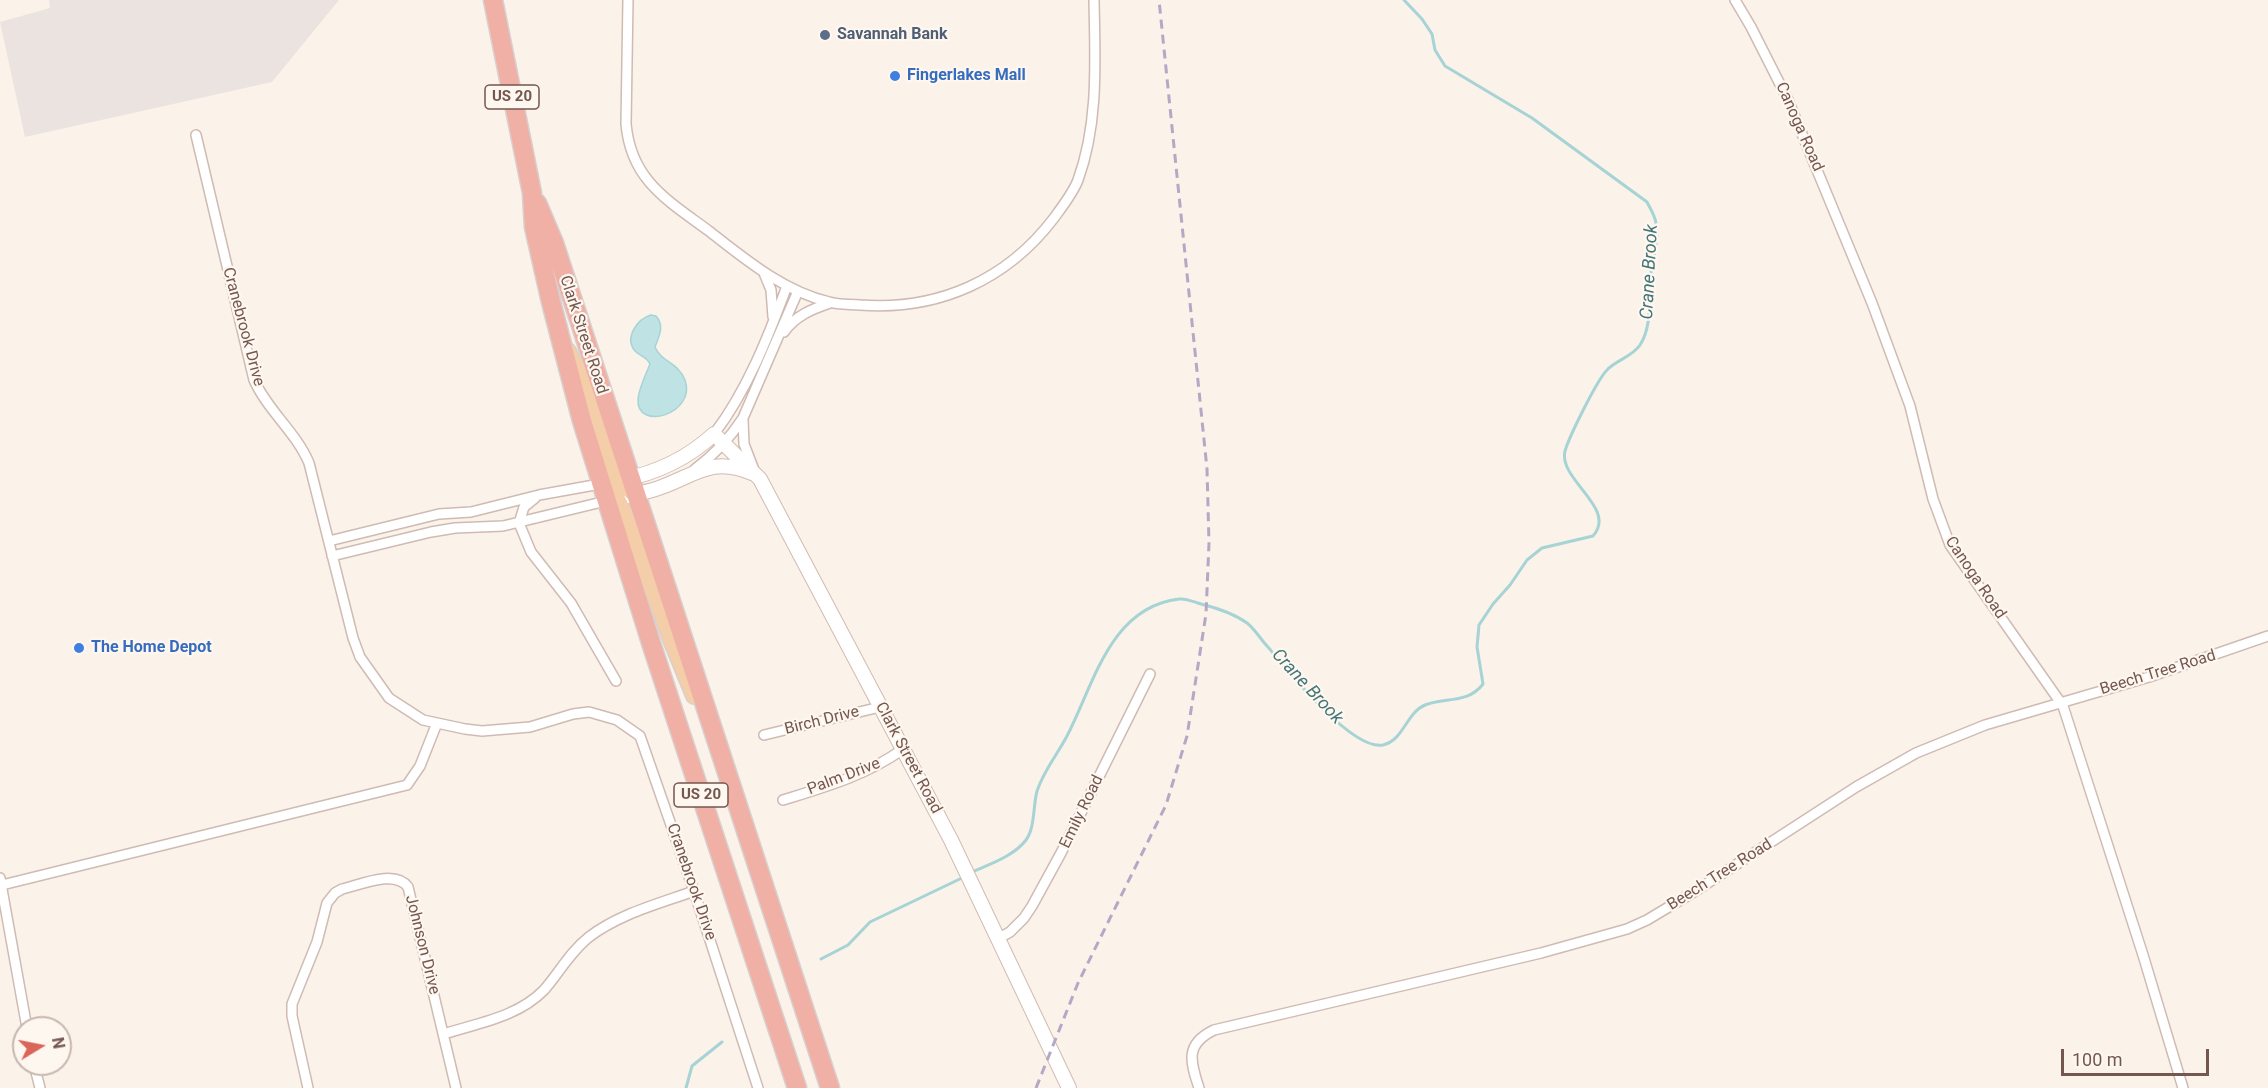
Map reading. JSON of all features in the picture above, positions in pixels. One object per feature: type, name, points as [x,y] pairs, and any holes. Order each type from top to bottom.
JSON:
[{"type":"highway","name":"Clark Street Road","points":[[493,0],[532,193],[534,227],[560,338],[618,489]]},
{"type":"highway","name":"Clark Street Road","points":[[532,193],[554,243],[618,489],[797,1088]]},
{"type":"highway","name":"US 20","points":[[618,489],[720,750],[830,1088]]},
{"type":"street","points":[[628,0],[626,124],[628,143],[633,158],[646,179],[663,195],[764,273],[787,286],[830,303],[900,306],[917,304],[952,294],[993,275],[1019,256],[1039,237],[1077,182],[1086,153],[1094,109],[1094,0]]},
{"type":"street","name":"Canoga Road","points":[[1735,0],[1788,100],[1872,303],[1911,406],[1934,498],[1950,545],[2061,703],[2078,750],[2183,1088]]},
{"type":"street","name":"Cranebrook Drive","points":[[196,135],[254,380],[272,411],[302,448],[315,482],[348,619],[360,657],[389,698],[423,720],[482,731],[530,727],[573,714],[589,712],[617,720],[640,736],[694,891],[758,1088]]},
{"type":"street","points":[[764,273],[771,290],[773,322]]},
{"type":"street","points":[[329,541],[439,514],[471,512],[539,495],[660,488],[690,472],[710,458],[773,322],[787,286]]},
{"type":"street","points":[[332,556],[437,531],[519,523],[618,489],[677,462],[701,446],[719,439],[743,418],[798,291]]},
{"type":"street","points":[[777,342],[798,317],[830,303]]},
{"type":"street","points":[[743,418],[744,444],[757,475]]},
{"type":"street","name":"Clark Street Road","points":[[719,439],[757,475],[776,507],[944,826],[989,916],[1069,1088]]},
{"type":"street","points":[[690,472],[729,466],[757,475]]},
{"type":"street","points":[[539,495],[524,507],[519,523],[531,552],[571,603],[616,681]]},
{"type":"street","name":"Beech Tree Road","points":[[1200,1088],[1192,1062],[1193,1049],[1203,1035],[1214,1030],[1541,953],[1627,929],[1647,920],[1697,890],[1856,787],[1916,753],[1985,725],[2160,673],[2268,636]]},
{"type":"street","name":"Emily Road","points":[[999,938],[1010,932],[1032,906],[1062,853],[1149,674]]},
{"type":"street","name":"Birch Drive","points":[[765,735],[880,707]]},
{"type":"street","points":[[25,1016],[1,881],[407,785],[420,766],[437,723]]},
{"type":"street","name":"Palm Drive","points":[[783,800],[857,775],[882,763],[903,749]]},
{"type":"street","name":"Johnson Drive","points":[[308,1088],[292,1016],[292,1004],[317,942],[327,903],[342,890],[395,878],[404,882],[408,887],[456,1088]]},
{"type":"street","points":[[444,1034],[522,1007],[546,988],[577,947],[590,937],[622,918],[694,891]]},
{"type":"shaded area","points":[[49,0],[339,0],[272,82],[25,137],[0,22],[50,8]]},
{"type":"water","points":[[651,315],[656,316],[661,327],[655,347],[661,356],[682,374],[686,392],[682,402],[675,410],[665,415],[655,416],[646,415],[640,409],[638,399],[650,364],[647,359],[635,351],[631,340],[641,320]]},
{"type":"waterway","name":"Crane Brook","points":[[972,872],[1008,855],[1026,840],[1031,829],[1040,783],[1067,736],[1107,651],[1120,632],[1136,616],[1155,605],[1184,599],[1219,609],[1242,619],[1253,628],[1305,690],[1338,723],[1370,743],[1383,745],[1396,738],[1413,714],[1425,705],[1470,695],[1483,684],[1477,647],[1479,625],[1493,604],[1510,585],[1527,560],[1542,548],[1593,536],[1599,525],[1593,504],[1570,473],[1565,462],[1565,451],[1602,376],[1637,349],[1644,337],[1647,329],[1656,242],[1655,218],[1647,202],[1532,118],[1445,66],[1435,50],[1432,34],[1422,19],[1404,0]]},
{"type":"waterway","name":"Crane Brook","points":[[821,959],[848,945],[870,922],[964,877]]},
{"type":"waterway","points":[[686,1088],[692,1066],[722,1042]]},
{"type":"railway","points":[[1036,1088],[1078,983],[1166,805],[1187,736],[1206,614],[1209,543],[1207,469],[1159,0]]},
{"type":"place","name":"Savannah Bank","points":[[825,35]]},
{"type":"place","name":"Fingerlakes Mall","points":[[895,76]]},
{"type":"place","name":"The Home Depot","points":[[79,648]]}]
